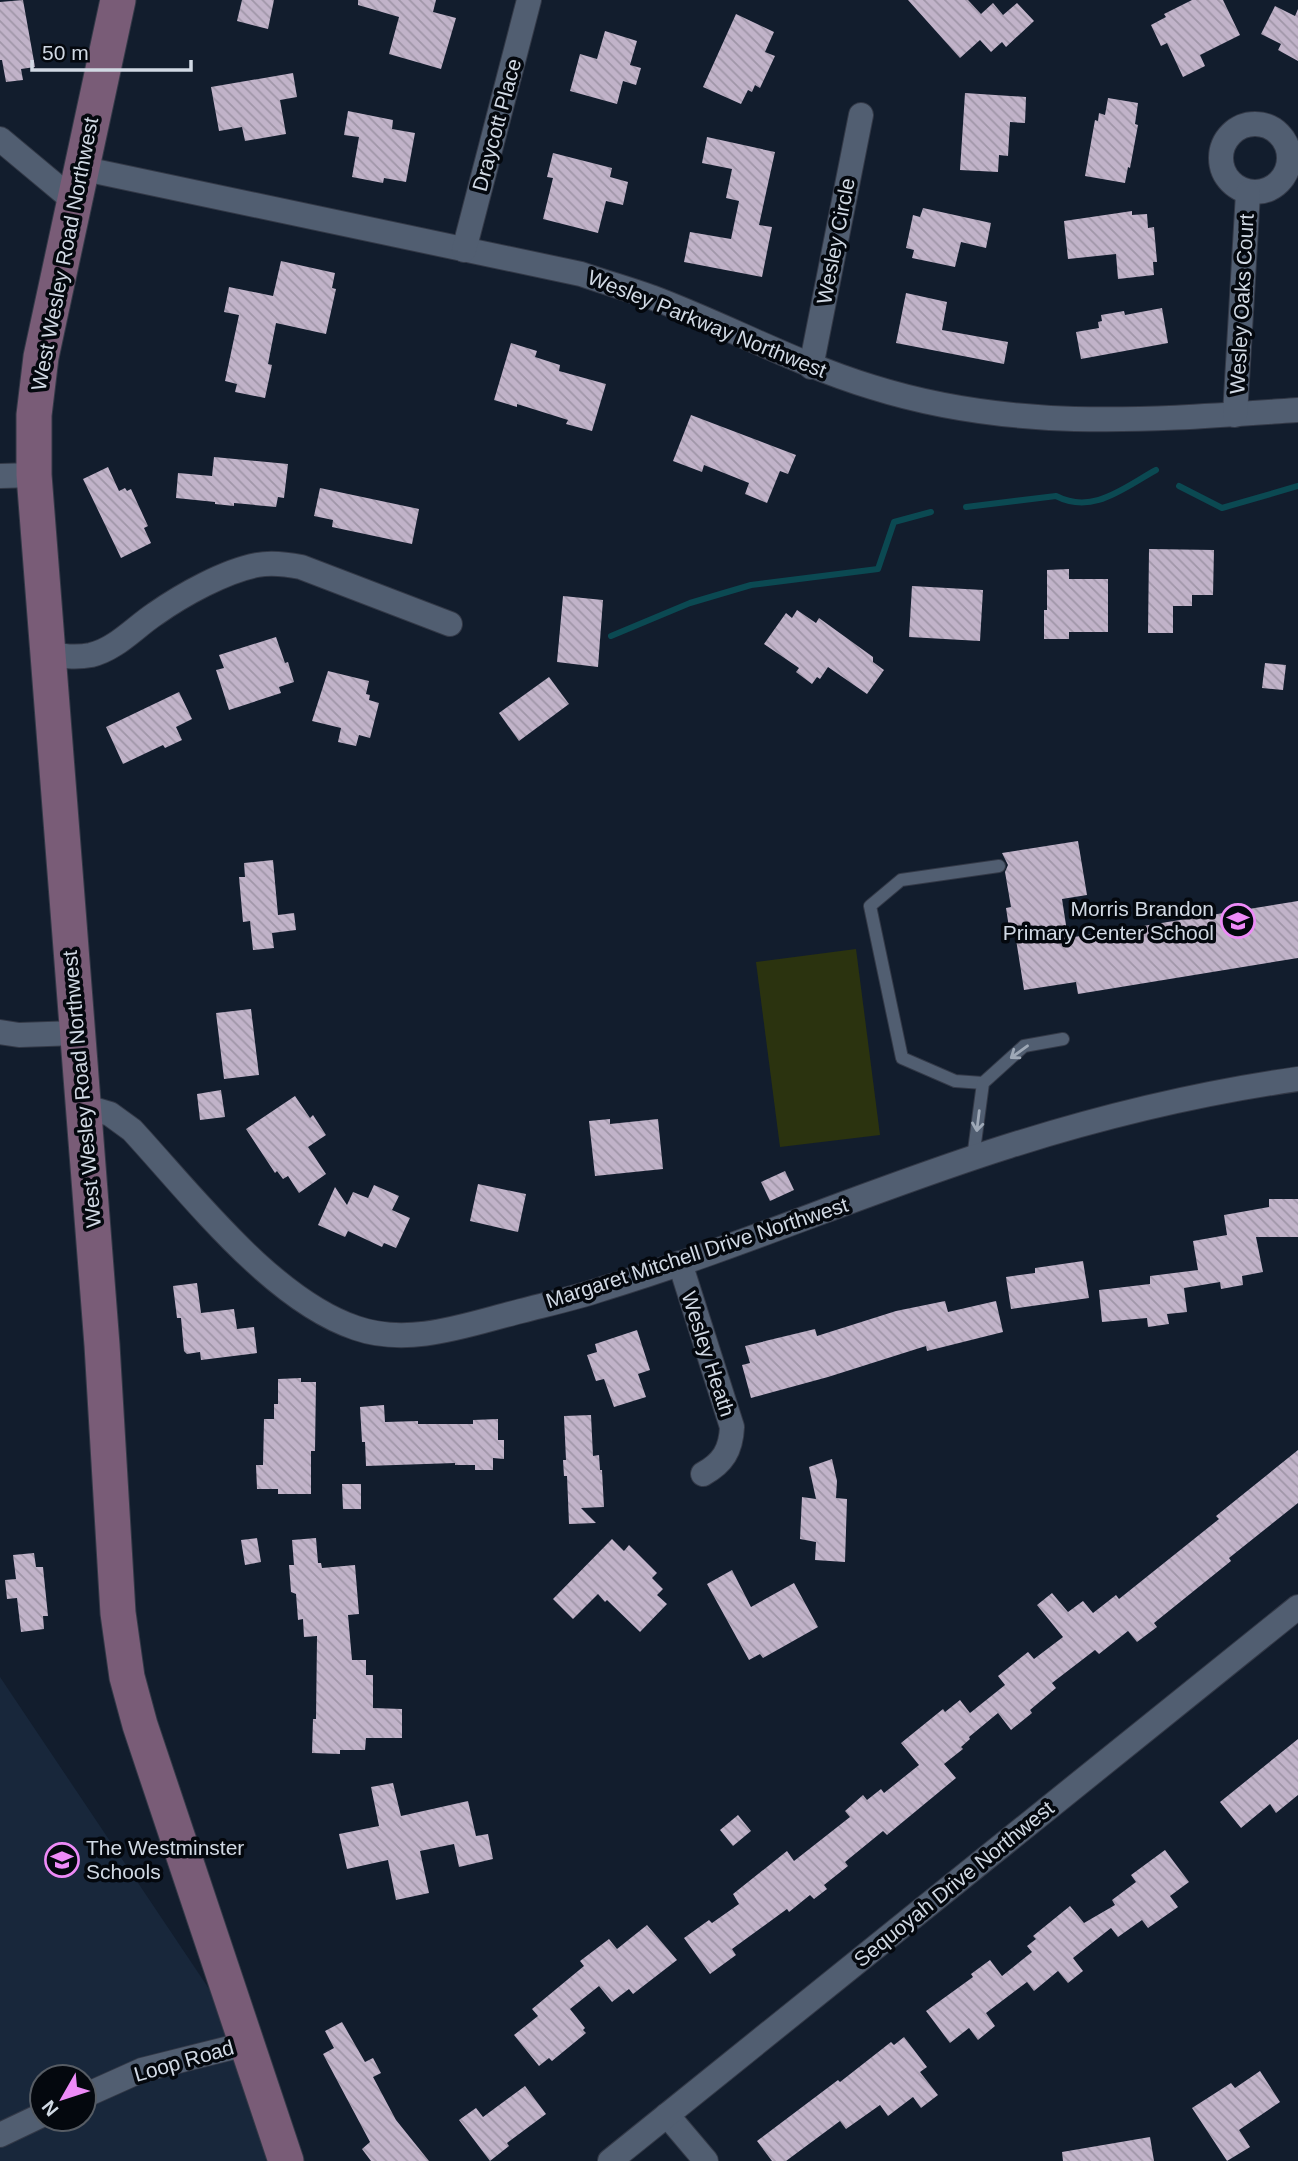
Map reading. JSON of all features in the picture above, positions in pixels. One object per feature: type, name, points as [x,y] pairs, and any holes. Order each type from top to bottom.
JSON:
[{"type":"street","name":"West Wesley Road Northwest","points":[[118,0],[41,358],[34,415],[17,475],[48,654],[102,1345],[118,1613],[127,1678],[148,1751],[286,2161]]},
{"type":"street","name":"Draycott Place","points":[[464,250],[529,0]]},
{"type":"street","name":"Wesley Circle","points":[[811,367],[861,115]]},
{"type":"street","points":[[0,139],[77,184]]},
{"type":"street","name":"Wesley Parkway Northwest","points":[[77,184],[464,250],[581,274],[653,298],[811,367],[939,405],[1005,416],[1085,421],[1146,421],[1298,410]]},
{"type":"street","name":"Wesley Oaks Court","points":[[1236,415],[1248,192]]},
{"type":"street","points":[[48,654],[74,657],[93,654],[112,646],[155,614],[191,592],[256,565],[278,563],[301,567],[450,624]]},
{"type":"street","points":[[0,1032],[19,1035],[77,1033]]},
{"type":"street","name":"Margaret Mitchell Drive Northwest","points":[[83,1106],[110,1114],[132,1130],[242,1249],[279,1283],[322,1315],[359,1330],[400,1335],[440,1332],[600,1290],[973,1159],[1111,1115],[1183,1098],[1298,1079]]},
{"type":"street","name":"Wesley Heath","points":[[680,1263],[732,1427],[731,1442],[726,1454],[717,1466],[703,1475]]},
{"type":"street","name":"Sequoyah Drive Northwest","points":[[610,2161],[1298,1608]]},
{"type":"street","name":"Loop Road","points":[[98,2090],[142,2070],[246,2044]]},
{"type":"street","points":[[667,2115],[706,2161]]},
{"type":"street","points":[[0,2135],[28,2122]]},
{"type":"lane","points":[[983,1083],[954,1081],[902,1058],[870,906],[901,880],[999,866]]},
{"type":"lane","points":[[973,1159],[983,1083],[1024,1046],[1063,1039]]},
{"type":"shaded area","name":"The Westminster Schools","points":[[0,1677],[246,2044],[287,2161],[0,2161]]},
{"type":"green space","points":[[856,949],[880,1135],[780,1147],[756,962]]},
{"type":"building","points":[[23,0],[35,67],[21,69],[23,80],[6,82],[0,60],[0,2]]},
{"type":"building","points":[[242,0],[274,0],[268,29],[237,21]]},
{"type":"building","points":[[358,0],[436,0],[433,12],[456,18],[441,69],[389,54],[399,17],[358,5]]},
{"type":"building","points":[[908,0],[968,0],[981,14],[993,3],[1003,15],[1017,3],[1034,21],[1006,47],[1002,42],[991,52],[980,40],[960,58]]},
{"type":"building","points":[[1192,0],[1223,0],[1240,35],[1200,55],[1205,66],[1183,77],[1167,43],[1161,46],[1151,25],[1166,17],[1164,14]]},
{"type":"building","points":[[1275,6],[1295,16],[1298,9],[1298,61],[1278,50],[1281,44],[1261,34]]},
{"type":"building","points":[[736,14],[774,32],[765,52],[775,56],[760,88],[755,85],[752,92],[748,90],[741,104],[703,87]]},
{"type":"building","points":[[605,31],[637,41],[630,65],[641,68],[636,85],[623,81],[617,104],[570,91],[580,54],[597,59]]},
{"type":"building","points":[[293,73],[297,97],[280,100],[286,134],[245,141],[242,127],[219,131],[211,87]]},
{"type":"building","points":[[965,93],[1026,97],[1025,123],[1010,122],[1008,156],[999,155],[998,172],[960,170]]},
{"type":"building","points":[[1108,98],[1138,103],[1135,124],[1138,125],[1125,183],[1085,176],[1095,120],[1098,121],[1099,113],[1105,115]]},
{"type":"building","points":[[348,111],[393,120],[392,129],[415,133],[406,182],[384,178],[383,183],[352,177],[359,137],[344,135]]},
{"type":"building","points":[[707,137],[775,152],[759,225],[772,227],[762,277],[684,262],[690,232],[731,239],[739,201],[726,198],[732,169],[702,163]]},
{"type":"building","points":[[553,153],[612,168],[610,177],[628,182],[623,205],[606,201],[598,233],[543,219],[553,178],[547,177]]},
{"type":"building","points":[[923,208],[991,223],[986,248],[961,242],[955,267],[912,258],[914,250],[906,248],[913,215],[920,217]]},
{"type":"building","points":[[1132,211],[1132,215],[1147,214],[1148,228],[1154,227],[1157,262],[1153,262],[1154,275],[1118,279],[1116,254],[1068,259],[1064,221]]},
{"type":"building","points":[[281,261],[335,273],[332,288],[336,289],[326,334],[276,323],[268,364],[272,365],[265,398],[235,392],[237,384],[225,381],[239,315],[224,312],[229,287],[273,296]]},
{"type":"building","points":[[906,293],[947,302],[942,330],[1008,342],[1004,364],[896,343]]},
{"type":"building","points":[[1162,308],[1168,343],[1081,359],[1076,332],[1099,328],[1101,315],[1124,311],[1125,315]]},
{"type":"building","points":[[511,343],[537,351],[535,357],[560,365],[559,371],[606,384],[592,431],[566,424],[568,420],[517,404],[517,407],[494,400]]},
{"type":"building","points":[[691,415],[796,455],[788,474],[780,471],[767,503],[745,494],[749,483],[704,465],[702,472],[673,461]]},
{"type":"building","points":[[214,457],[288,464],[284,498],[278,497],[276,507],[234,503],[234,506],[176,498],[178,473],[212,476]]},
{"type":"building","points":[[108,467],[119,491],[131,489],[148,526],[144,528],[151,543],[121,558],[83,479]]},
{"type":"building","points":[[320,488],[419,509],[412,544],[332,527],[333,520],[314,516]]},
{"type":"building","points":[[1149,549],[1214,550],[1213,595],[1192,595],[1192,606],[1173,606],[1173,633],[1148,633]]},
{"type":"building","points":[[1069,569],[1069,579],[1108,579],[1108,632],[1069,632],[1069,639],[1044,639],[1047,570]]},
{"type":"building","points":[[912,586],[983,590],[980,641],[909,637]]},
{"type":"building","points":[[563,596],[603,600],[598,667],[557,662]]},
{"type":"building","points":[[797,610],[816,623],[819,618],[873,657],[873,662],[884,670],[867,694],[828,667],[820,679],[817,677],[812,684],[796,672],[799,668],[764,644],[786,613],[792,618]]},
{"type":"building","points":[[276,637],[294,682],[279,687],[281,693],[229,710],[216,670],[224,668],[219,655]]},
{"type":"building","points":[[1265,663],[1286,665],[1283,690],[1262,688]]},
{"type":"building","points":[[328,671],[369,681],[366,694],[370,695],[369,700],[379,703],[370,738],[359,735],[356,746],[338,742],[341,728],[312,721]]},
{"type":"building","points":[[549,677],[569,704],[519,741],[499,713]]},
{"type":"building","points":[[179,692],[192,719],[176,727],[182,740],[165,748],[163,745],[123,764],[106,727]]},
{"type":"building","name":"Morris Brandon Primary Center School","points":[[1078,841],[1087,895],[1062,899],[1068,938],[1298,901],[1298,958],[1078,994],[1076,982],[1024,990],[1015,933],[1010,934],[1006,908],[1011,907],[1005,872],[1008,865],[1002,853]]},
{"type":"building","points":[[273,860],[278,915],[294,913],[296,930],[272,933],[274,948],[253,950],[250,921],[243,922],[239,877],[245,877],[244,863]]},
{"type":"building","points":[[251,1009],[259,1075],[224,1079],[216,1013]]},
{"type":"building","points":[[221,1090],[225,1117],[200,1120],[197,1094]]},
{"type":"building","points":[[295,1096],[310,1118],[313,1115],[326,1135],[308,1147],[326,1174],[299,1193],[288,1176],[283,1179],[277,1171],[275,1173],[246,1129]]},
{"type":"building","points":[[610,1119],[610,1124],[658,1119],[663,1169],[595,1176],[589,1121]]},
{"type":"building","points":[[785,1171],[794,1190],[770,1201],[761,1182]]},
{"type":"building","points":[[478,1184],[526,1194],[518,1232],[470,1221]]},
{"type":"building","points":[[374,1185],[399,1196],[392,1210],[410,1218],[396,1248],[384,1243],[382,1247],[348,1231],[345,1237],[318,1225],[335,1187],[347,1205],[353,1192],[368,1198]]},
{"type":"building","points":[[1269,1199],[1298,1199],[1298,1237],[1256,1237],[1263,1272],[1242,1276],[1243,1285],[1221,1289],[1220,1282],[1184,1288],[1187,1312],[1167,1314],[1169,1324],[1148,1327],[1147,1318],[1102,1322],[1099,1290],[1150,1284],[1150,1276],[1198,1270],[1193,1241],[1227,1235],[1224,1215],[1269,1207]]},
{"type":"building","points":[[1083,1261],[1089,1298],[1011,1309],[1006,1277],[1035,1273],[1035,1268]]},
{"type":"building","points":[[197,1283],[201,1313],[234,1309],[237,1329],[254,1327],[257,1353],[201,1360],[200,1352],[187,1354],[184,1351],[181,1318],[177,1318],[173,1286]]},
{"type":"building","points":[[945,1301],[948,1312],[996,1301],[1003,1332],[927,1351],[926,1346],[751,1398],[742,1365],[750,1363],[745,1346],[815,1329],[817,1336],[896,1311]]},
{"type":"building","points":[[637,1330],[650,1370],[638,1374],[646,1397],[614,1407],[604,1379],[596,1381],[587,1355],[597,1352],[595,1344]]},
{"type":"building","points":[[301,1378],[301,1382],[316,1382],[311,1494],[278,1494],[278,1489],[257,1489],[256,1465],[263,1465],[264,1419],[274,1419],[274,1404],[278,1404],[278,1379]]},
{"type":"building","points":[[384,1405],[385,1422],[473,1424],[473,1420],[498,1419],[498,1440],[504,1440],[504,1459],[493,1458],[493,1470],[475,1470],[475,1465],[455,1463],[366,1466],[360,1407]]},
{"type":"building","points":[[591,1415],[593,1456],[599,1455],[604,1507],[581,1508],[596,1523],[569,1524],[567,1476],[564,1476],[563,1460],[566,1460],[564,1416]]},
{"type":"building","points":[[1298,1450],[1298,1503],[1229,1558],[1231,1561],[1154,1623],[1157,1627],[1137,1642],[1128,1631],[1099,1654],[1095,1650],[1052,1683],[1056,1688],[1011,1730],[998,1713],[969,1737],[961,1747],[963,1749],[944,1764],[956,1778],[887,1835],[883,1831],[845,1862],[848,1866],[824,1885],[827,1889],[814,1899],[810,1895],[789,1912],[787,1909],[732,1949],[736,1955],[710,1974],[684,1938],[709,1920],[712,1923],[739,1904],[733,1894],[787,1851],[794,1861],[850,1817],[845,1811],[863,1795],[867,1800],[881,1789],[884,1793],[919,1765],[901,1743],[943,1709],[945,1712],[960,1700],[970,1713],[1005,1685],[998,1676],[1028,1652],[1034,1659],[1063,1637],[1037,1605],[1052,1593],[1068,1612],[1083,1601],[1093,1613],[1116,1595],[1119,1599],[1219,1519],[1216,1516]]},
{"type":"building","points":[[832,1459],[837,1481],[836,1498],[847,1499],[845,1562],[815,1560],[816,1542],[800,1539],[802,1497],[816,1499],[809,1467]]},
{"type":"building","points":[[342,1484],[361,1484],[361,1509],[343,1509]]},
{"type":"building","points":[[257,1538],[261,1562],[245,1565],[241,1540]]},
{"type":"building","points":[[316,1538],[318,1563],[321,1563],[322,1568],[355,1565],[359,1614],[348,1615],[352,1660],[366,1660],[366,1675],[373,1675],[373,1708],[402,1709],[402,1738],[366,1738],[365,1750],[340,1750],[340,1754],[312,1753],[313,1719],[316,1719],[317,1636],[304,1637],[303,1619],[298,1620],[296,1594],[291,1592],[289,1565],[294,1565],[292,1540]]},
{"type":"building","points":[[612,1539],[624,1551],[629,1545],[657,1573],[652,1578],[663,1589],[657,1595],[667,1604],[640,1632],[598,1594],[573,1619],[553,1599]]},
{"type":"building","points":[[34,1553],[36,1567],[43,1567],[48,1616],[43,1616],[44,1629],[21,1632],[17,1598],[7,1599],[5,1580],[16,1579],[13,1555]]},
{"type":"building","points":[[732,1570],[751,1607],[794,1583],[818,1627],[763,1658],[760,1654],[749,1660],[707,1584]]},
{"type":"building","points":[[1298,1739],[1298,1795],[1276,1813],[1270,1804],[1241,1828],[1220,1802]]},
{"type":"building","points":[[393,1783],[401,1816],[468,1801],[476,1836],[488,1834],[493,1859],[459,1867],[454,1844],[420,1851],[429,1893],[396,1900],[388,1860],[347,1869],[339,1834],[379,1826],[371,1787]]},
{"type":"building","points":[[738,1815],[751,1831],[733,1846],[720,1830]]},
{"type":"building","points":[[1165,1850],[1189,1882],[1170,1896],[1178,1907],[1148,1928],[1142,1920],[1118,1937],[1111,1928],[1073,1958],[1083,1971],[1068,1983],[1058,1971],[1034,1991],[1027,1982],[986,2013],[995,2026],[978,2040],[969,2028],[950,2043],[926,2011],[973,1977],[971,1974],[990,1960],[1002,1976],[1032,1952],[1027,1946],[1036,1939],[1033,1936],[1070,1906],[1084,1923],[1115,1905],[1112,1900],[1136,1882],[1131,1875]]},
{"type":"building","points":[[647,1925],[677,1960],[633,1994],[629,1989],[612,2002],[599,1986],[570,2009],[586,2033],[552,2061],[549,2058],[539,2066],[514,2035],[538,2016],[532,2009],[584,1966],[580,1961],[609,1939],[617,1949]]},
{"type":"building","points":[[342,2022],[365,2062],[373,2058],[381,2073],[373,2077],[396,2120],[429,2161],[371,2161],[362,2149],[370,2142],[323,2054],[334,2048],[325,2031]]},
{"type":"building","points":[[904,2037],[927,2067],[920,2072],[938,2095],[921,2108],[913,2097],[888,2116],[880,2105],[846,2129],[840,2121],[786,2161],[772,2161],[757,2141],[891,2042],[894,2045]]},
{"type":"building","points":[[1260,2071],[1280,2102],[1239,2130],[1250,2147],[1227,2161],[1192,2108],[1231,2083],[1235,2088]]},
{"type":"building","points":[[525,2086],[546,2114],[507,2143],[509,2146],[490,2161],[459,2120],[476,2108],[483,2117]]},
{"type":"building","points":[[1150,2137],[1154,2161],[1063,2161],[1062,2152]]},
{"type":"waterway","points":[[966,507],[1056,496],[1070,501],[1095,501],[1120,491],[1156,470]]},
{"type":"waterway","points":[[1179,486],[1222,508],[1298,486]]},
{"type":"waterway","points":[[611,636],[690,603],[751,585],[878,569],[894,522],[931,512]]},
{"type":"place","name":"Morris Brandon Primary Center School","points":[[1238,921]]},
{"type":"place","name":"The Westminster Schools","points":[[62,1860]]}]
